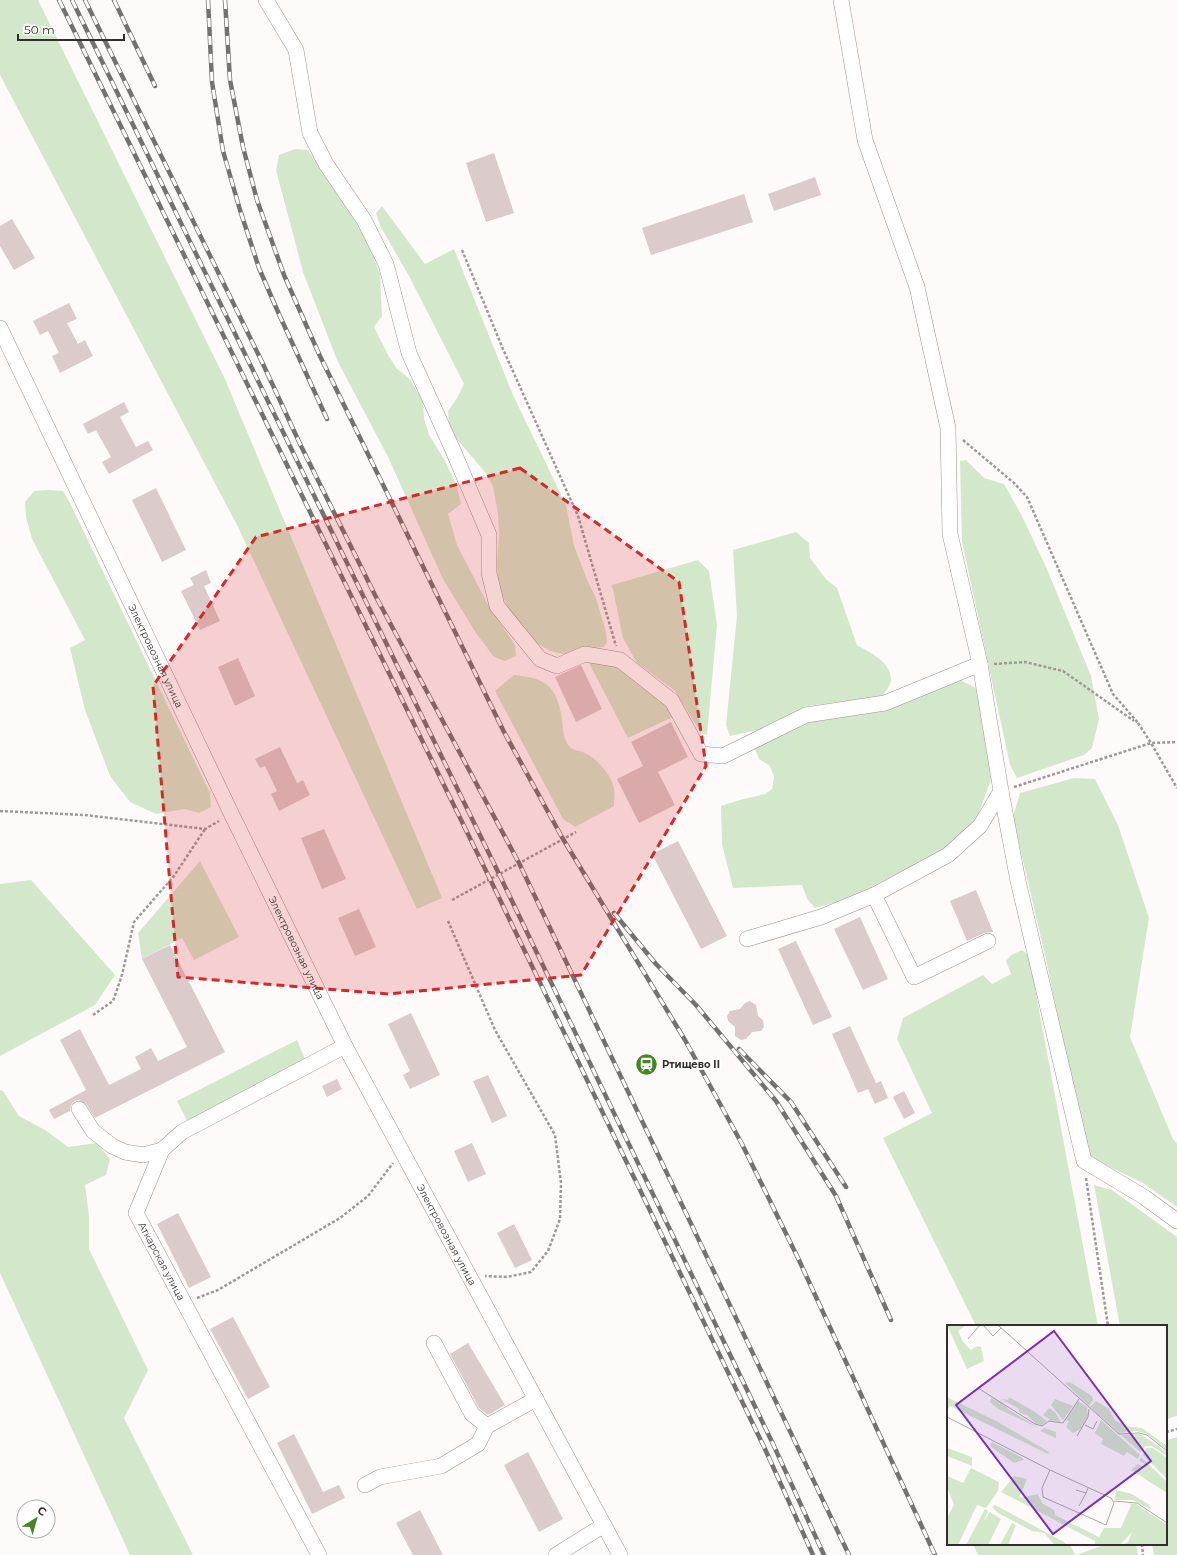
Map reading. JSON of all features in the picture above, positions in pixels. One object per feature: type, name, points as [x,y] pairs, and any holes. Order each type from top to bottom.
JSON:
[{"type":"street","points":[[266,0],[296,50],[310,133],[326,164],[364,220],[386,264],[409,353],[489,535],[489,573],[497,606],[540,659],[557,666],[585,654],[620,660],[672,701],[701,754],[723,756],[806,715],[885,704],[980,664]]},
{"type":"street","points":[[841,0],[865,140],[917,286],[948,428],[950,534],[980,664],[1001,792],[1018,881],[1084,1161],[1144,1197],[1177,1221]]},
{"type":"street","name":"Электровозная улица","points":[[0,328],[231,813],[345,1046],[620,1555]]},
{"type":"street","points":[[747,939],[821,917],[874,895],[948,855],[980,826],[1001,792]]},
{"type":"street","points":[[874,895],[914,977],[988,941]]},
{"type":"street","name":"Аткарская улица","points":[[319,1555],[136,1213],[162,1150],[182,1132],[345,1046]]},
{"type":"street","points":[[79,1109],[93,1131],[112,1146],[125,1152],[143,1155],[162,1150]]},
{"type":"street","points":[[434,1343],[472,1414],[487,1426]]},
{"type":"street","points":[[365,1485],[380,1477],[441,1466],[478,1444],[487,1426],[536,1399]]},
{"type":"street","points":[[556,1555],[604,1525]]},
{"type":"path","points":[[462,250],[503,349],[578,516],[620,660]]},
{"type":"path","points":[[948,428],[1014,483],[1027,497],[1114,694],[1139,724],[1177,788]]},
{"type":"path","points":[[980,664],[1025,662],[1063,671],[1139,724]]},
{"type":"path","points":[[1001,792],[1151,743],[1177,742]]},
{"type":"path","points":[[0,811],[85,815],[205,829]]},
{"type":"path","points":[[94,1015],[113,1001],[122,975],[134,922],[174,876],[205,829],[231,813]]},
{"type":"path","points":[[452,900],[576,832]]},
{"type":"path","points":[[448,921],[495,1030],[555,1135],[561,1183],[560,1219],[548,1251],[531,1272],[507,1277],[469,1275]]},
{"type":"path","points":[[184,1303],[218,1290],[340,1218],[368,1196],[402,1152]]},
{"type":"path","points":[[1084,1161],[1108,1325]]},
{"type":"path","points":[[1167,1432],[1177,1429]]},
{"type":"path","points":[[1142,1545],[1143,1555]]},
{"type":"highlighted area","points":[[520,468],[679,582],[706,766],[581,975],[388,994],[178,977],[153,686],[256,537]]},
{"type":"green space","points":[[0,0],[38,0],[225,379],[442,898],[417,909],[238,527],[0,75]]},
{"type":"green space","points":[[295,149],[308,150],[368,242],[380,274],[382,316],[374,327],[397,369],[410,379],[423,402],[424,418],[429,435],[444,459],[457,486],[461,504],[448,514],[457,545],[487,603],[515,645],[516,656],[505,661],[494,657],[476,633],[443,579],[388,457],[337,360],[303,272],[276,170],[279,155]]},
{"type":"green space","points":[[382,206],[425,264],[454,249],[513,395],[566,505],[574,546],[596,598],[606,632],[607,642],[604,647],[584,649],[568,655],[550,651],[530,639],[508,608],[498,585],[498,514],[493,486],[484,471],[449,430],[448,411],[464,384],[409,276],[380,226],[376,213]]},
{"type":"green space","points":[[966,460],[984,478],[1004,484],[1021,514],[1047,569],[1091,676],[1099,719],[1092,748],[1084,755],[1017,778],[1010,765],[962,542],[960,461]]},
{"type":"green space","points":[[34,491],[63,491],[69,501],[210,793],[211,807],[199,813],[185,809],[156,814],[130,802],[110,776],[85,710],[70,648],[85,640],[32,539],[26,517],[25,502]]},
{"type":"green space","points":[[796,532],[809,543],[810,558],[826,579],[837,588],[857,645],[879,658],[884,663],[890,673],[891,682],[882,697],[806,706],[758,730],[730,736],[726,725],[737,616],[733,550]]},
{"type":"green space","points":[[698,560],[709,571],[717,625],[707,735],[701,733],[675,691],[637,663],[623,638],[612,585]]},
{"type":"green space","points":[[589,663],[602,663],[622,667],[668,704],[673,717],[628,738]]},
{"type":"green space","points":[[514,675],[540,680],[551,689],[555,695],[561,713],[565,740],[573,749],[590,755],[607,773],[614,788],[614,806],[575,827],[563,819],[495,691]]},
{"type":"green space","points":[[960,680],[978,689],[992,777],[977,818],[948,847],[848,899],[815,908],[807,899],[802,885],[733,888],[722,844],[721,806],[765,794],[772,789],[774,777],[770,766],[759,759],[754,746],[802,721]]},
{"type":"green space","points":[[1074,778],[1095,779],[1118,825],[1149,918],[1130,1037],[1173,1139],[1177,1143],[1177,1207],[1143,1183],[1087,1156],[1047,964],[1013,817],[1020,793]]},
{"type":"green space","points":[[200,861],[239,937],[194,960],[182,938],[142,959],[138,933]]},
{"type":"green space","points":[[31,880],[115,975],[95,1005],[0,1056],[0,884]]},
{"type":"green space","points":[[1022,950],[1027,954],[1031,967],[1098,1325],[976,1325],[883,1138],[932,1113],[897,1039],[903,1018],[983,975],[992,984],[1011,974],[1006,961],[1011,955]]},
{"type":"green space","points":[[297,1040],[305,1059],[187,1121],[177,1101]]},
{"type":"green space","points":[[0,1090],[3,1091],[19,1116],[45,1130],[68,1147],[97,1143],[110,1159],[106,1175],[85,1185],[89,1215],[89,1249],[148,1370],[124,1418],[193,1555],[130,1555],[0,1273]]},
{"type":"green space","points":[[1094,1185],[1112,1190],[1177,1237],[1177,1416],[1167,1419],[1167,1325],[1120,1325]]},
{"type":"green space","points":[[1177,1437],[1177,1555],[1154,1555],[1152,1545],[1167,1545],[1167,1441]]},
{"type":"green space","points":[[973,1545],[1070,1545],[1075,1555],[978,1555]]},
{"type":"green space","points":[[1104,1545],[1136,1545],[1138,1555],[1076,1555]]},
{"type":"building","points":[[494,153],[514,213],[486,222],[466,163]]},
{"type":"building","points":[[815,177],[821,195],[774,211],[768,194]]},
{"type":"building","points":[[744,194],[753,222],[651,255],[642,228]]},
{"type":"building","points":[[12,219],[35,258],[14,270],[0,246],[0,226]]},
{"type":"building","points":[[69,303],[77,319],[67,323],[78,344],[85,340],[93,356],[60,373],[52,356],[59,353],[48,331],[40,335],[33,321]]},
{"type":"building","points":[[124,402],[129,412],[120,417],[136,447],[148,441],[153,450],[109,474],[102,462],[111,457],[96,430],[88,434],[83,424]]},
{"type":"building","points":[[156,488],[186,550],[162,562],[132,500]]},
{"type":"building","points":[[206,570],[211,583],[204,586],[220,621],[200,630],[181,591],[194,585],[190,578]]},
{"type":"building","points":[[238,658],[255,696],[235,706],[218,667]]},
{"type":"building","points":[[581,665],[602,709],[576,722],[555,677]]},
{"type":"building","points":[[671,722],[688,757],[658,772],[675,805],[639,823],[617,779],[643,766],[631,742]]},
{"type":"building","points":[[280,747],[297,783],[303,780],[310,795],[279,811],[271,794],[277,791],[265,766],[260,768],[255,759]]},
{"type":"building","points":[[324,829],[346,879],[322,889],[301,838]]},
{"type":"building","points":[[678,841],[727,936],[701,949],[652,854]]},
{"type":"building","points":[[976,890],[993,932],[984,933],[967,941],[950,901]]},
{"type":"building","points":[[359,909],[376,947],[355,956],[338,918]]},
{"type":"building","points":[[860,917],[888,979],[863,990],[834,929]]},
{"type":"building","points":[[796,941],[832,1017],[813,1025],[778,949]]},
{"type":"building","points":[[170,945],[225,1052],[95,1118],[86,1104],[79,1100],[75,1101],[71,1105],[70,1111],[54,1119],[49,1110],[86,1090],[60,1040],[80,1029],[109,1085],[141,1069],[135,1057],[151,1048],[158,1061],[187,1047],[142,959]]},
{"type":"building","points":[[750,1001],[756,1005],[758,1016],[763,1020],[764,1027],[761,1031],[752,1032],[746,1039],[741,1040],[735,1036],[735,1027],[728,1021],[727,1016],[730,1011],[740,1009],[745,1003]]},
{"type":"building","points":[[411,1013],[440,1075],[410,1089],[403,1075],[410,1071],[388,1024]]},
{"type":"building","points":[[850,1026],[876,1083],[881,1081],[888,1098],[875,1104],[868,1089],[858,1093],[832,1034]]},
{"type":"building","points":[[488,1075],[507,1116],[492,1123],[473,1081]]},
{"type":"building","points":[[337,1079],[342,1089],[327,1097],[322,1086]]},
{"type":"building","points":[[904,1091],[915,1113],[904,1119],[893,1097]]},
{"type":"building","points":[[472,1143],[486,1174],[468,1182],[454,1151]]},
{"type":"building","points":[[178,1213],[211,1277],[189,1288],[157,1224]]},
{"type":"building","points":[[514,1224],[532,1260],[515,1268],[497,1233]]},
{"type":"building","points":[[233,1317],[270,1387],[248,1399],[210,1329]]},
{"type":"building","points":[[468,1343],[505,1405],[488,1415],[479,1408],[450,1354]]},
{"type":"building","points":[[294,1434],[323,1492],[339,1485],[345,1498],[312,1514],[277,1443]]},
{"type":"building","points":[[528,1452],[563,1519],[539,1532],[504,1465]]},
{"type":"building","points":[[420,1510],[443,1555],[413,1555],[396,1523]]},
{"type":"railway","points":[[59,0],[490,879],[765,1449],[813,1555]]},
{"type":"railway","points":[[72,0],[499,874],[773,1444],[824,1555]]},
{"type":"railway","points":[[85,0],[263,364],[301,446],[375,595],[519,863],[849,1555]]},
{"type":"railway","points":[[114,0],[155,86]]},
{"type":"railway","points":[[208,0],[212,82],[223,151],[259,268],[327,419]]},
{"type":"railway","points":[[225,0],[230,80],[243,147],[257,200],[284,275],[319,354],[504,732],[563,839],[685,1040],[742,1144],[798,1258],[935,1555]]},
{"type":"railway","points":[[614,913],[656,964],[696,1005],[776,1101],[836,1196],[891,1320]]},
{"type":"railway","points":[[739,1049],[791,1102],[846,1187]]},
{"type":"place","name":"Ртищево II","points":[[647,1064]]}]
